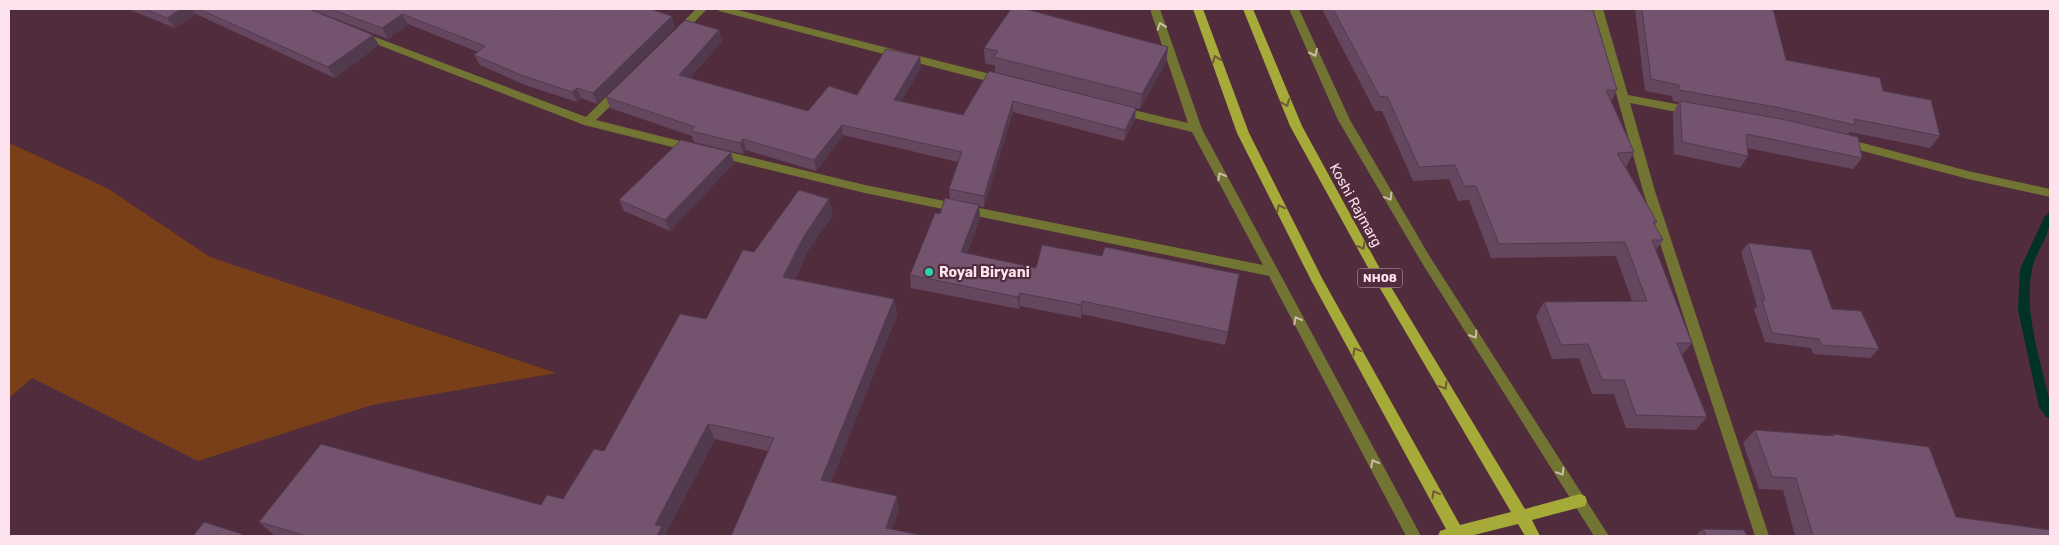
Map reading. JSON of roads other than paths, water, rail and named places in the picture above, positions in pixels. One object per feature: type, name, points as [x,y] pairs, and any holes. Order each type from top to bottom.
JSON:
[{"type":"main road","points":[[1198,9],[1243,133],[1318,282],[1454,535],[1580,501]]},
{"type":"main road","name":"Koshi Rajmarg","points":[[1248,9],[1296,126],[1375,270],[1533,536]]},
{"type":"street","points":[[668,42],[702,9]]},
{"type":"street","points":[[723,9],[1009,82]]},
{"type":"street","points":[[1155,9],[1196,129],[1414,536]]},
{"type":"street","points":[[1294,9],[1344,120],[1426,260],[1602,536]]},
{"type":"street","points":[[1598,9],[1649,191],[1762,536]]},
{"type":"street","points":[[349,30],[588,122],[865,189],[1271,272]]},
{"type":"street","points":[[588,122],[628,82]]},
{"type":"street","points":[[1623,98],[1707,114]]},
{"type":"street","points":[[1114,109],[1196,129]]},
{"type":"street","points":[[1828,138],[1968,176],[2050,193]]},
{"type":"waterway","points":[[2050,216],[2026,269],[2024,310],[2045,407],[2050,413]]},
{"type":"place","name":"Royal Biryani","points":[[929,272]]}]
